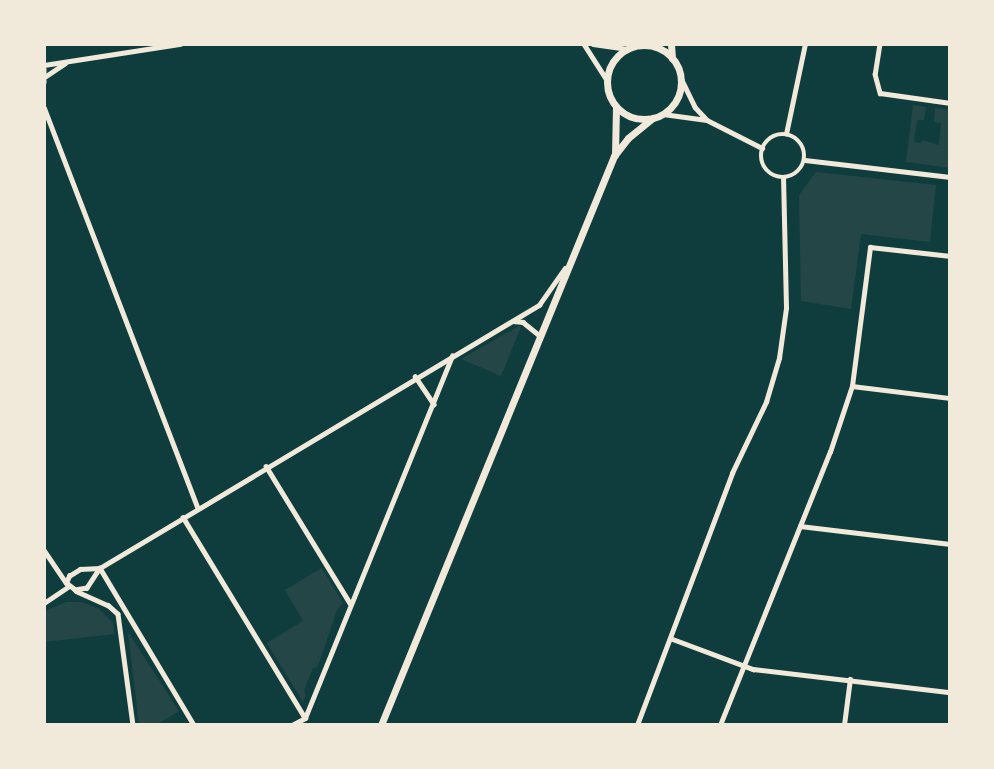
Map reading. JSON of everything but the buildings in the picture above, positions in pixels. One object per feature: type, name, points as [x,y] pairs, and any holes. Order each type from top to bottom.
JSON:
[{"type":"main road","points":[[381,725],[614,156],[628,138],[673,105],[679,94],[681,78],[671,58],[671,44]]},
{"type":"main road","points":[[614,156],[616,107],[609,93],[607,80],[611,66],[628,49],[641,45],[652,46],[671,58]]},
{"type":"main road","points":[[616,107],[640,119],[653,118]]},
{"type":"street","points":[[45,79],[44,67],[180,44]]},
{"type":"street","points":[[584,44],[607,80]]},
{"type":"street","points":[[593,44],[628,49]]},
{"type":"street","points":[[786,134],[805,44]]},
{"type":"street","points":[[880,44],[875,74],[880,93],[950,103]]},
{"type":"street","points":[[45,79],[66,63]]},
{"type":"street","points":[[681,78],[695,107],[707,120]]},
{"type":"street","points":[[44,107],[198,508]]},
{"type":"street","points":[[663,114],[707,120],[762,148]]},
{"type":"street","points":[[786,134],[801,143],[805,160],[801,170],[783,179],[773,177],[763,166],[762,148],[772,137],[786,134]]},
{"type":"street","points":[[805,160],[950,177]]},
{"type":"street","points":[[637,725],[732,473],[766,402],[779,358],[786,308],[783,179]]},
{"type":"street","points":[[720,725],[800,526],[852,386],[870,247],[950,256]]},
{"type":"street","points":[[44,603],[67,585],[69,576],[89,568],[100,568],[415,376],[539,305],[569,262]]},
{"type":"street","points":[[512,321],[523,322],[539,335]]},
{"type":"street","points":[[292,725],[305,718],[453,355]]},
{"type":"street","points":[[415,376],[434,404]]},
{"type":"street","points":[[852,386],[950,398]]},
{"type":"street","points":[[267,466],[351,604]]},
{"type":"street","points":[[183,517],[305,718]]},
{"type":"street","points":[[800,526],[950,544]]},
{"type":"street","points":[[44,550],[67,585],[100,601],[118,614],[133,725]]},
{"type":"street","points":[[89,568],[96,576]]},
{"type":"street","points":[[75,590],[86,588],[100,568]]},
{"type":"street","points":[[100,568],[194,725]]},
{"type":"street","points":[[118,614],[124,610]]},
{"type":"street","points":[[670,638],[742,666],[950,692]]},
{"type":"street","points":[[845,725],[850,679]]},
{"type":"shaded area","points":[[913,105],[926,107],[924,120],[917,120],[914,142],[921,143],[922,140],[939,145],[941,123],[934,122],[935,108],[950,110],[950,168],[906,162]]},
{"type":"shaded area","points":[[816,172],[936,185],[930,242],[861,234],[851,309],[801,301],[799,195]]},
{"type":"shaded area","points":[[521,327],[501,376],[461,359]]},
{"type":"shaded area","points":[[322,568],[343,603],[337,610],[318,666],[313,668],[304,690],[306,695],[303,702],[267,643],[303,621],[285,590]]},
{"type":"shaded area","points":[[66,602],[81,602],[98,608],[113,623],[115,634],[44,642],[44,612]]},
{"type":"shaded area","points":[[128,632],[179,711],[156,725],[139,725]]}]
